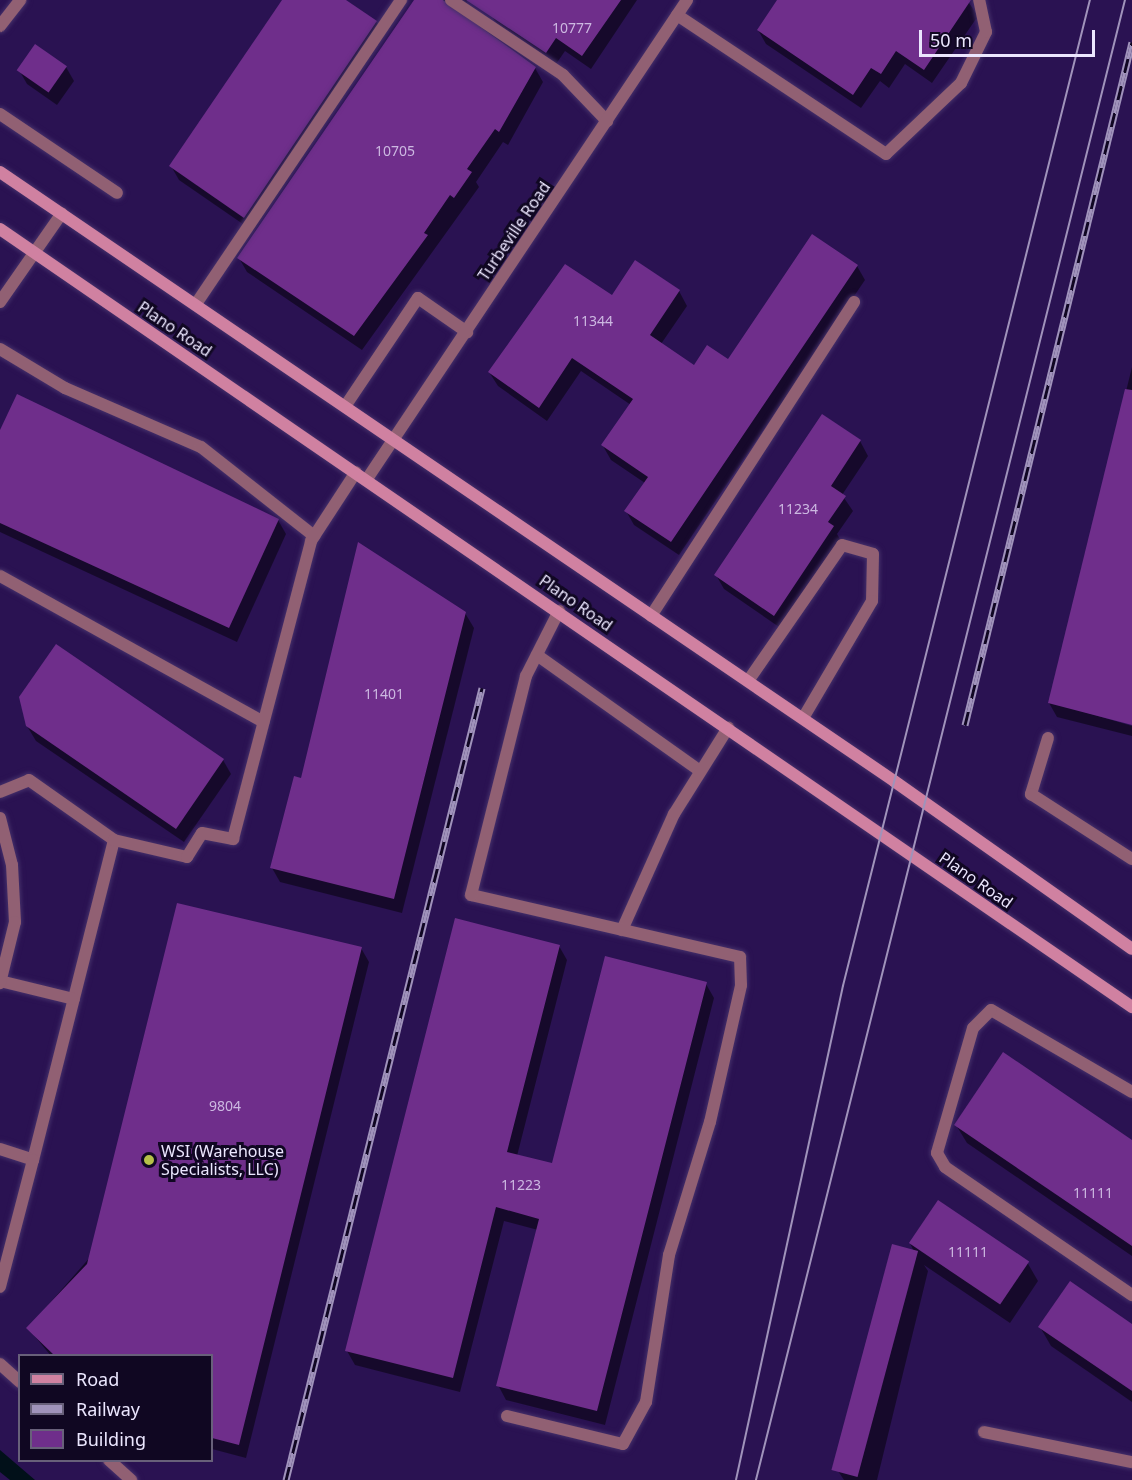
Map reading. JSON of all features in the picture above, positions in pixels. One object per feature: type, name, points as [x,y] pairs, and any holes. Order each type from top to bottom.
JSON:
[{"type":"main road","name":"Plano Road","points":[[0,172],[346,405],[803,718],[1132,949]]},
{"type":"main road","name":"Plano Road","points":[[0,229],[559,611],[1132,1007]]},
{"type":"street","points":[[0,26],[20,0]]},
{"type":"street","points":[[196,304],[401,0]]},
{"type":"street","points":[[451,0],[563,75],[607,121]]},
{"type":"street","name":"Turbeville Road","points":[[367,480],[687,0]]},
{"type":"street","points":[[677,15],[886,154],[961,83],[986,32],[979,0]]},
{"type":"street","points":[[0,114],[117,194]]},
{"type":"street","points":[[0,302],[62,213]]},
{"type":"street","points":[[346,405],[418,298],[467,332]]},
{"type":"street","points":[[651,616],[854,302]]},
{"type":"street","points":[[0,349],[65,388],[201,447],[314,536]]},
{"type":"street","points":[[0,792],[29,780],[114,840],[187,857],[202,833],[233,839],[314,536],[356,472]]},
{"type":"street","points":[[748,681],[842,545],[873,554],[872,601],[803,718]]},
{"type":"street","points":[[0,576],[263,722]]},
{"type":"street","points":[[507,1416],[623,1444],[646,1402],[669,1256],[710,1122],[741,985],[740,957],[471,895],[526,676],[559,611]]},
{"type":"street","points":[[537,655],[700,771]]},
{"type":"street","points":[[622,930],[674,814],[728,728]]},
{"type":"street","points":[[1048,738],[1031,794],[1132,860]]},
{"type":"street","points":[[0,818],[12,865],[15,922],[0,982],[74,999]]},
{"type":"street","points":[[0,1287],[114,840]]},
{"type":"street","points":[[1132,1092],[991,1010],[974,1028],[937,1153],[945,1167],[1132,1295]]},
{"type":"street","points":[[0,1149],[33,1160]]},
{"type":"street","points":[[0,1364],[18,1380]]},
{"type":"street","points":[[984,1432],[1132,1462]]},
{"type":"street","points":[[110,1462],[131,1480]]},
{"type":"shaded area","points":[[0,1450],[35,1480],[10,1480],[0,1472]]},
{"type":"building","points":[[282,0],[346,0],[377,21],[244,218],[169,166]]},
{"type":"building","points":[[414,0],[443,0],[536,67],[499,132],[495,129],[467,169],[472,172],[454,198],[450,195],[424,233],[428,235],[354,336],[237,258]]},
{"type":"building","points":[[466,0],[621,0],[582,56],[556,38],[546,53]]},
{"type":"building","points":[[777,0],[971,0],[924,70],[896,51],[881,74],[871,68],[853,95],[757,30]]},
{"type":"building","points":[[35,44],[67,66],[49,93],[17,70]]},
{"type":"building","points":[[812,234],[858,265],[671,542],[624,511],[648,477],[601,445],[633,399],[572,358],[539,408],[488,372],[565,264],[612,295],[635,260],[680,290],[650,335],[694,365],[707,345],[728,359]]},
{"type":"building","points":[[1125,389],[1132,390],[1132,725],[1048,703]]},
{"type":"building","points":[[17,394],[279,519],[229,628],[0,523],[0,430]]},
{"type":"building","points":[[822,414],[861,440],[831,486],[846,496],[828,522],[834,526],[774,616],[714,575]]},
{"type":"building","points":[[358,542],[466,612],[394,899],[270,868],[294,776],[301,778]]},
{"type":"building","points":[[56,644],[224,759],[176,829],[26,726],[19,697]]},
{"type":"building","points":[[177,903],[362,947],[239,1445],[213,1438],[213,1354],[53,1354],[26,1328],[87,1264]]},
{"type":"building","points":[[455,918],[560,945],[507,1152],[552,1163],[605,956],[707,982],[597,1411],[496,1386],[539,1219],[496,1207],[453,1378],[345,1351]]},
{"type":"building","points":[[1003,1052],[1132,1140],[1132,1246],[954,1125]]},
{"type":"building","points":[[938,1200],[1029,1262],[1000,1305],[909,1243]]},
{"type":"building","points":[[892,1244],[918,1251],[858,1477],[831,1470]]},
{"type":"building","points":[[1070,1281],[1132,1324],[1132,1391],[1038,1327]]},
{"type":"tram line","points":[[736,1480],[843,986],[1090,0]]},
{"type":"tram line","points":[[756,1480],[1125,0]]},
{"type":"railway","points":[[965,725],[1132,42]]},
{"type":"railway","points":[[286,1480],[482,688]]},
{"type":"place","name":"WSI (Warehouse Specialists, LLC)","points":[[149,1160]]}]
